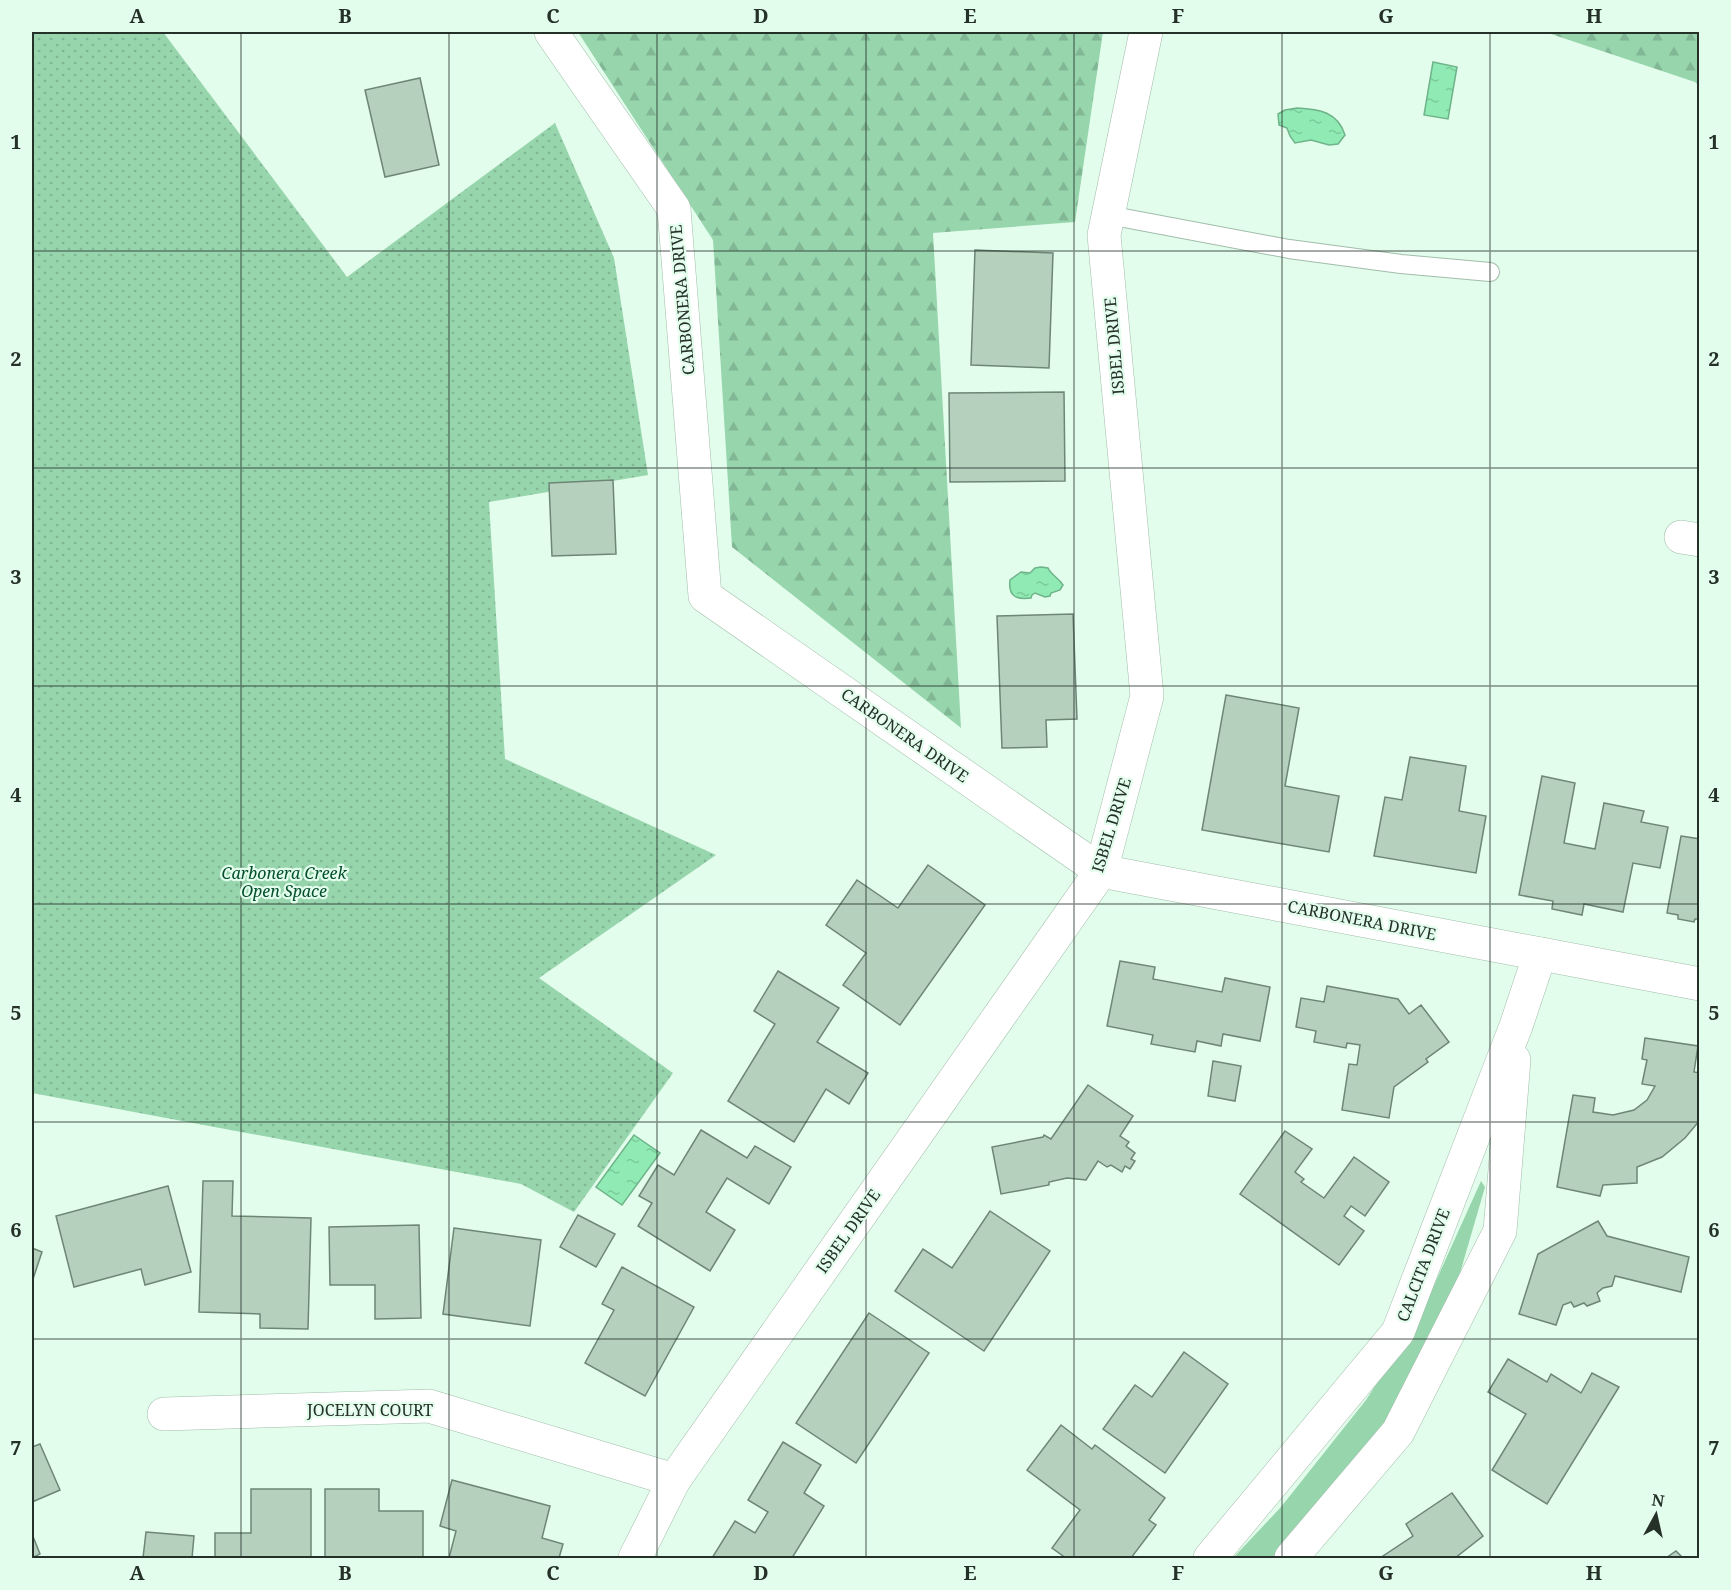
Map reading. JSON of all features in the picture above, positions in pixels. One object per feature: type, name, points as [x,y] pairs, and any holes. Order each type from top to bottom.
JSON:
[{"type":"street","name":"CARBONERA DRIVE","points":[[551,32],[674,209],[705,596],[1101,871],[1700,984]]},
{"type":"street","name":"ISBEL DRIVE","points":[[635,1558],[674,1480],[1101,871],[1147,696],[1104,235],[1146,32]]},
{"type":"street","name":"CALCITA DRIVE","points":[[1210,1558],[1398,1332],[1516,1026],[1540,954]]},
{"type":"street","name":"CALCITA DRIVE","points":[[1291,1558],[1398,1432],[1500,1232],[1516,1026]]},
{"type":"street","name":"JOCELYN COURT","points":[[164,1414],[429,1406],[674,1480]]},
{"type":"lane","points":[[1108,215],[1289,249],[1401,264],[1490,272]]},
{"type":"green space","name":"Carbonera Creek Open Space","points":[[32,32],[163,32],[347,277],[555,123],[614,258],[648,475],[489,502],[505,759],[716,855],[539,978],[673,1073],[574,1212],[521,1184],[32,1093]]},
{"type":"green space","points":[[578,32],[1103,32],[1075,222],[933,233],[961,728],[732,547],[713,240]]},
{"type":"green space","points":[[1545,32],[1699,32],[1699,86],[1695,82]]},
{"type":"green space","points":[[1481,1181],[1485,1187],[1458,1280],[1389,1423],[1276,1558],[1233,1558],[1281,1507],[1366,1400],[1393,1358],[1435,1283]]},
{"type":"water","points":[[1433,62],[1457,67],[1448,119],[1424,115]]},
{"type":"water","points":[[1297,108],[1327,113],[1338,121],[1345,135],[1338,144],[1329,145],[1311,140],[1295,143],[1287,128],[1279,125],[1278,114]]},
{"type":"water","points":[[1035,568],[1048,568],[1061,582],[1063,585],[1060,590],[1045,597],[1035,593],[1031,598],[1014,596],[1010,590],[1010,580],[1021,572],[1030,573]]},
{"type":"water","points":[[634,1135],[660,1153],[622,1205],[596,1187]]},
{"type":"building","points":[[420,78],[439,165],[385,177],[365,90]]},
{"type":"building","points":[[975,250],[1053,253],[1049,368],[971,365]]},
{"type":"building","points":[[1064,392],[1065,481],[950,482],[949,393]]},
{"type":"building","points":[[613,480],[616,554],[552,556],[549,483]]},
{"type":"building","points":[[1073,614],[1077,719],[1046,720],[1047,747],[1002,748],[997,616]]},
{"type":"building","points":[[1226,695],[1299,708],[1285,786],[1339,796],[1329,852],[1202,830]]},
{"type":"building","points":[[1410,757],[1466,766],[1459,811],[1486,816],[1476,873],[1374,856],[1385,797],[1402,800]]},
{"type":"building","points":[[1542,776],[1575,783],[1564,843],[1595,849],[1604,803],[1644,811],[1641,822],[1668,827],[1660,868],[1633,863],[1623,912],[1584,904],[1582,915],[1552,909],[1553,901],[1519,895]]},
{"type":"building","points":[[1681,836],[1700,839],[1700,919],[1695,919],[1694,922],[1678,919],[1678,915],[1667,913]]},
{"type":"building","points":[[928,865],[985,905],[900,1025],[843,985],[866,953],[826,925],[857,880],[898,908]]},
{"type":"building","points":[[1120,961],[1155,967],[1153,979],[1222,992],[1225,978],[1270,987],[1260,1041],[1223,1034],[1221,1046],[1197,1041],[1195,1052],[1151,1044],[1153,1035],[1107,1026]]},
{"type":"building","points":[[778,971],[839,1008],[817,1042],[868,1073],[849,1104],[826,1089],[794,1142],[728,1101],[775,1024],[754,1011]]},
{"type":"building","points":[[1327,986],[1398,999],[1409,1014],[1421,1005],[1449,1042],[1426,1059],[1428,1062],[1394,1087],[1389,1118],[1342,1110],[1349,1064],[1357,1065],[1360,1045],[1347,1043],[1346,1048],[1314,1042],[1316,1031],[1296,1027],[1301,998],[1324,1002]]},
{"type":"building","points":[[1645,1038],[1698,1046],[1694,1072],[1700,1073],[1700,1120],[1685,1138],[1662,1157],[1637,1167],[1637,1183],[1603,1185],[1600,1196],[1557,1187],[1573,1095],[1595,1098],[1593,1112],[1613,1115],[1634,1110],[1647,1100],[1655,1086],[1642,1084],[1647,1060],[1642,1059]]},
{"type":"building","points":[[1213,1061],[1241,1066],[1235,1101],[1208,1096]]},
{"type":"building","points":[[1088,1085],[1133,1116],[1120,1136],[1129,1142],[1126,1146],[1135,1153],[1131,1159],[1135,1161],[1130,1169],[1125,1166],[1122,1172],[1098,1161],[1086,1180],[1067,1178],[1049,1182],[1049,1185],[1001,1194],[992,1147],[1044,1135],[1051,1139]]},
{"type":"building","points":[[701,1130],[747,1158],[755,1146],[791,1167],[769,1204],[727,1178],[706,1212],[735,1230],[710,1271],[638,1226],[652,1203],[639,1196],[658,1165],[674,1175]]},
{"type":"building","points":[[1285,1131],[1312,1149],[1295,1172],[1304,1179],[1301,1182],[1324,1198],[1354,1157],[1389,1182],[1365,1216],[1351,1206],[1344,1216],[1364,1231],[1339,1265],[1240,1194]]},
{"type":"building","points":[[203,1181],[233,1181],[232,1216],[311,1218],[308,1329],[260,1328],[260,1314],[199,1312]]},
{"type":"building","points":[[168,1186],[191,1272],[145,1285],[141,1269],[74,1287],[56,1216]]},
{"type":"building","points":[[990,1211],[1050,1251],[984,1351],[895,1291],[923,1249],[952,1268]]},
{"type":"building","points":[[578,1215],[615,1234],[596,1267],[560,1247]]},
{"type":"building","points":[[1598,1221],[1607,1236],[1689,1257],[1681,1292],[1615,1276],[1612,1286],[1603,1288],[1597,1293],[1600,1301],[1587,1306],[1584,1303],[1574,1307],[1571,1302],[1563,1305],[1556,1325],[1519,1314],[1538,1254]]},
{"type":"building","points":[[419,1225],[421,1318],[375,1319],[375,1285],[330,1285],[329,1227]]},
{"type":"building","points":[[454,1228],[541,1240],[530,1326],[443,1314]]},
{"type":"building","points":[[32,1248],[42,1252],[32,1282]]},
{"type":"building","points":[[622,1267],[694,1307],[645,1396],[585,1363],[614,1310],[602,1304]]},
{"type":"building","points":[[869,1313],[929,1353],[856,1463],[796,1423]]},
{"type":"building","points":[[1184,1352],[1228,1384],[1165,1473],[1103,1429],[1135,1385],[1152,1397]]},
{"type":"building","points":[[1508,1359],[1547,1382],[1551,1374],[1581,1393],[1592,1373],[1619,1387],[1547,1504],[1492,1470],[1526,1414],[1488,1392]]},
{"type":"building","points":[[1061,1425],[1092,1449],[1095,1445],[1165,1498],[1149,1520],[1156,1525],[1131,1558],[1066,1558],[1052,1548],[1080,1510],[1027,1470]]},
{"type":"building","points":[[783,1442],[821,1465],[804,1493],[824,1506],[792,1558],[712,1558],[735,1521],[755,1533],[768,1512],[748,1500]]},
{"type":"building","points":[[40,1444],[60,1490],[32,1502],[32,1447]]},
{"type":"building","points":[[452,1480],[550,1506],[542,1538],[563,1544],[559,1558],[449,1558],[456,1531],[440,1526]]},
{"type":"building","points":[[251,1489],[311,1489],[311,1558],[215,1558],[215,1533],[251,1533]]},
{"type":"building","points":[[325,1489],[379,1489],[379,1511],[423,1511],[423,1558],[325,1558]]},
{"type":"building","points":[[1452,1493],[1483,1536],[1455,1558],[1380,1558],[1413,1536],[1406,1524]]},
{"type":"building","points":[[146,1532],[194,1536],[192,1558],[143,1558]]},
{"type":"building","points":[[32,1534],[40,1554],[32,1558]]},
{"type":"building","points":[[1676,1551],[1683,1558],[1666,1558]]}]
